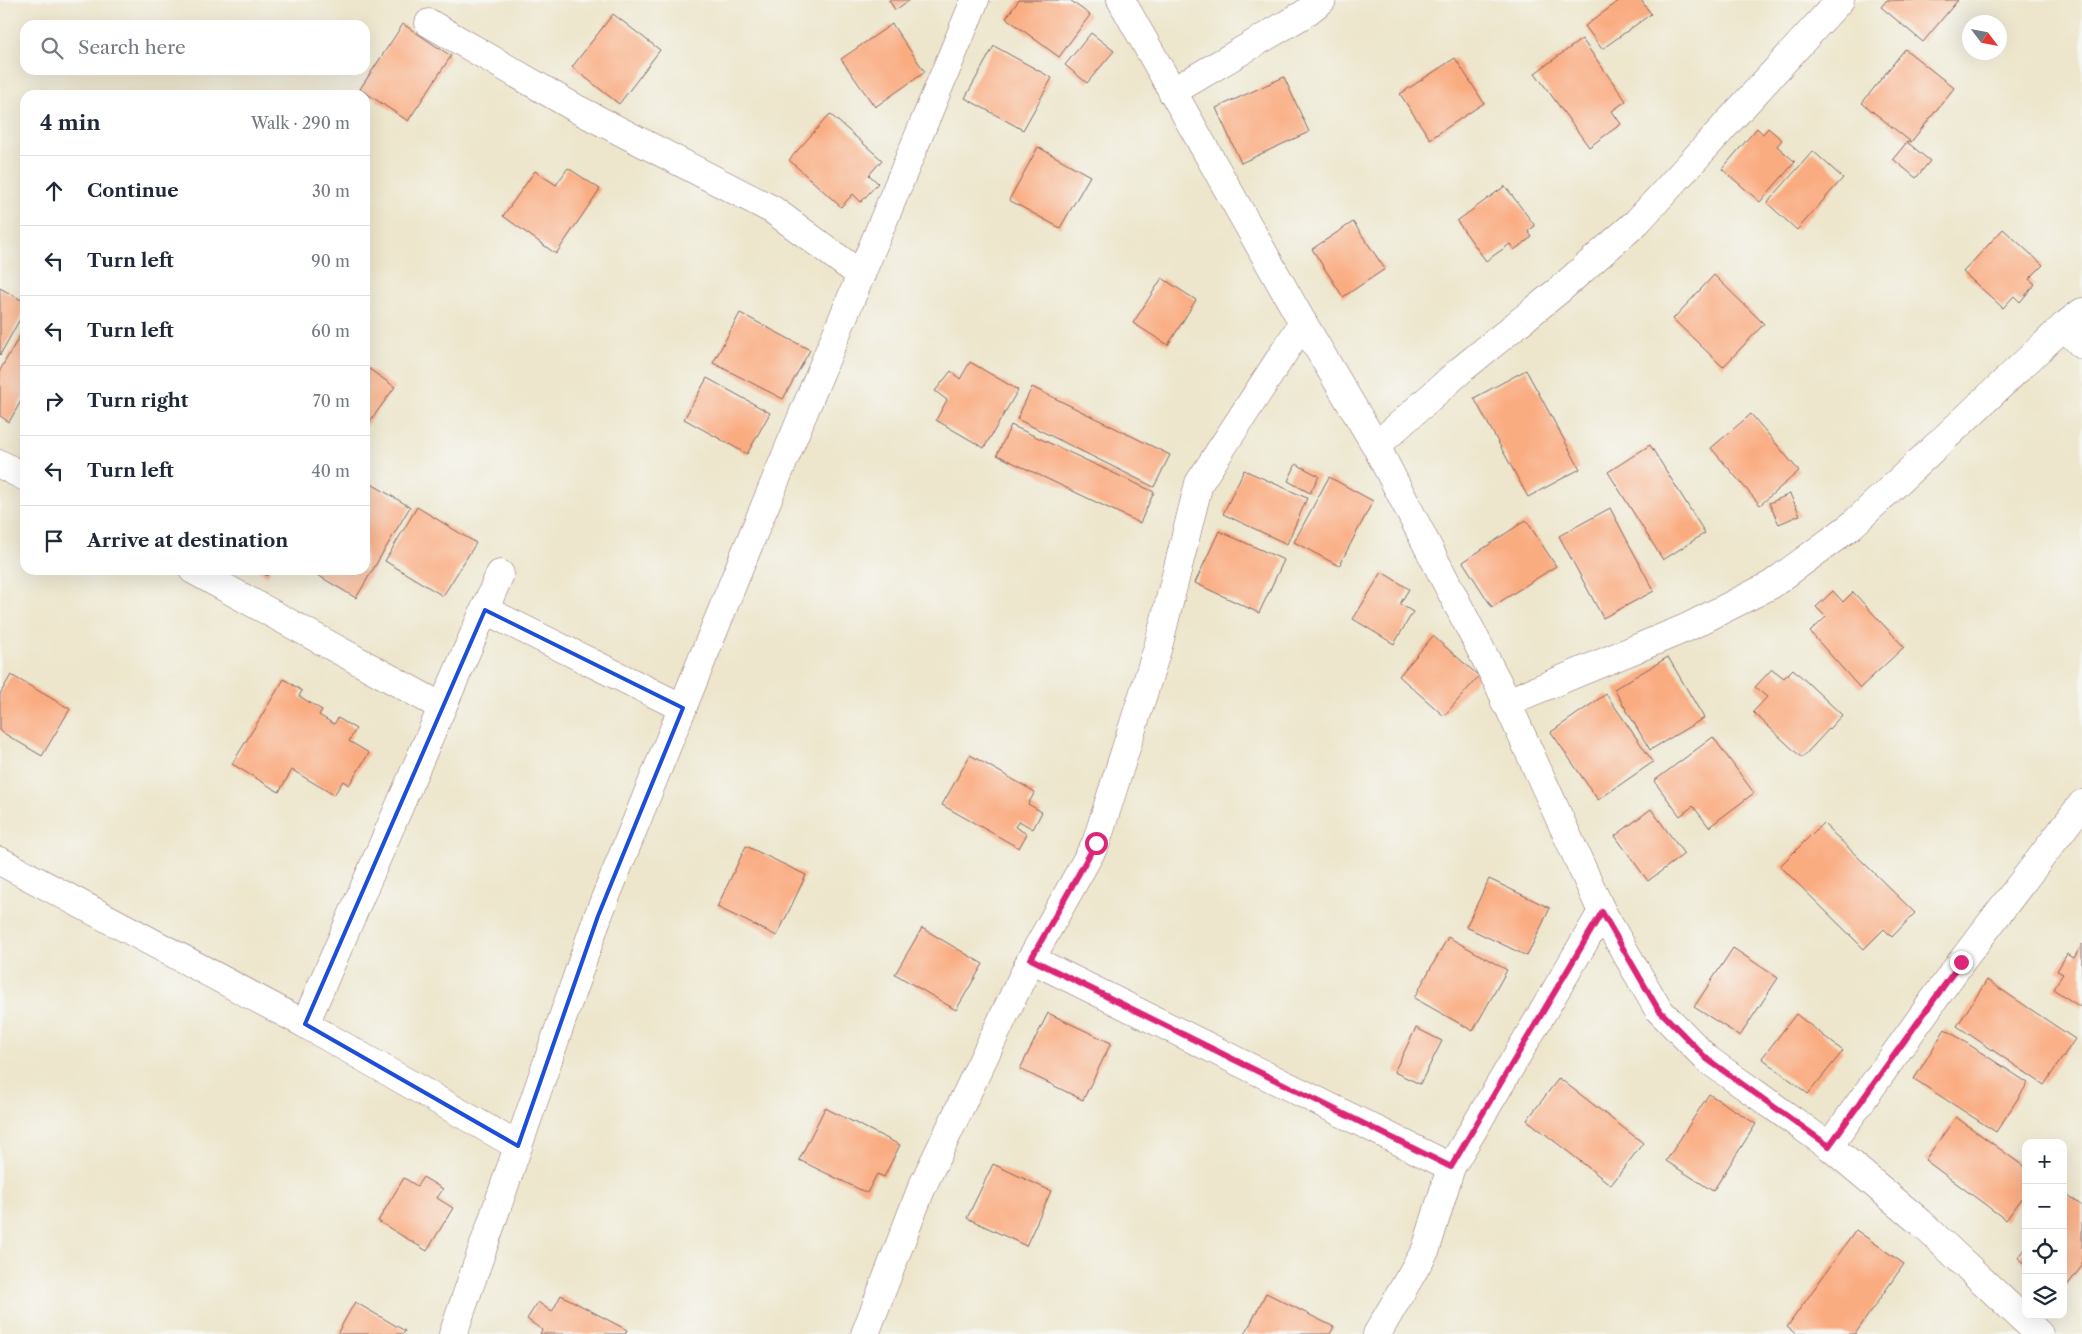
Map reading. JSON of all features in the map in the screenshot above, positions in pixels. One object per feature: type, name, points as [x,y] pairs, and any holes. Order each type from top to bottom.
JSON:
[{"type":"street","points":[[453,1334],[598,916],[975,0]]},
{"type":"street","points":[[1121,0],[1303,323],[1376,446],[1505,703],[1602,912],[1658,1009],[1707,1059],[1829,1146],[1920,1222],[2039,1334]]},
{"type":"street","points":[[1172,92],[1304,14],[1322,0]]},
{"type":"street","points":[[1376,446],[1462,369],[1558,291],[1637,222],[1840,0]]},
{"type":"street","points":[[429,23],[577,109],[773,210],[861,275]]},
{"type":"street","points":[[865,1334],[922,1187],[1031,959],[1096,843],[1158,647],[1199,482],[1303,323]]},
{"type":"street","points":[[1505,703],[1686,628],[1771,585],[1851,526],[2076,328]]},
{"type":"street","points":[[0,464],[20,474]]},
{"type":"street","points":[[305,1024],[500,574]]},
{"type":"street","points":[[202,575],[442,707]]},
{"type":"street","points":[[485,610],[683,708]]},
{"type":"street","points":[[1829,1146],[1961,962],[2082,804]]},
{"type":"street","points":[[0,861],[305,1024],[518,1146]]},
{"type":"street","points":[[1377,1334],[1426,1249],[1451,1167],[1602,912]]},
{"type":"street","points":[[1031,959],[1451,1167]]},
{"type":"highlighted area","points":[[485,610],[683,708],[598,916],[518,1146],[305,1024]]},
{"type":"building","points":[[889,0],[910,0],[895,10]]},
{"type":"building","points":[[1019,0],[1070,0],[1090,15],[1059,57],[1006,18]]},
{"type":"building","points":[[1620,0],[1641,0],[1651,14],[1602,49],[1585,26]]},
{"type":"building","points":[[1887,0],[1958,0],[1923,42],[1881,7]]},
{"type":"building","points":[[613,14],[660,50],[619,104],[572,67]]},
{"type":"building","points":[[403,24],[451,56],[408,121],[370,96],[370,90],[360,89]]},
{"type":"building","points":[[892,24],[925,72],[875,107],[841,59]]},
{"type":"building","points":[[1091,33],[1114,51],[1087,83],[1065,65]]},
{"type":"building","points":[[1582,39],[1626,101],[1612,111],[1621,124],[1589,147],[1535,73]]},
{"type":"building","points":[[994,46],[1052,78],[1023,130],[965,98]]},
{"type":"building","points":[[1905,49],[1954,88],[1911,142],[1862,103]]},
{"type":"building","points":[[1455,58],[1484,103],[1430,139],[1400,94]]},
{"type":"building","points":[[1284,77],[1309,132],[1241,163],[1216,108]]},
{"type":"building","points":[[830,114],[882,160],[869,175],[878,183],[861,202],[853,194],[841,207],[789,160]]},
{"type":"building","points":[[1757,128],[1763,134],[1768,128],[1782,140],[1777,146],[1795,162],[1760,202],[1722,169]]},
{"type":"building","points":[[1907,142],[1930,161],[1916,178],[1893,159]]},
{"type":"building","points":[[1038,147],[1090,176],[1060,228],[1009,200]]},
{"type":"building","points":[[1813,151],[1843,178],[1797,230],[1767,203]]},
{"type":"building","points":[[568,168],[600,189],[556,254],[503,216],[535,171],[556,185]]},
{"type":"building","points":[[1505,186],[1535,226],[1528,231],[1532,237],[1514,250],[1510,244],[1486,261],[1457,221]]},
{"type":"building","points":[[1353,222],[1385,269],[1343,297],[1312,249]]},
{"type":"building","points":[[2003,229],[2043,265],[2029,279],[2035,284],[2020,302],[2014,296],[2003,308],[1963,272]]},
{"type":"building","points":[[1714,275],[1764,324],[1723,367],[1673,319]]},
{"type":"building","points":[[1162,278],[1196,300],[1168,345],[1133,323]]},
{"type":"building","points":[[0,288],[20,299],[20,319],[0,355]]},
{"type":"building","points":[[740,313],[810,350],[783,399],[713,363]]},
{"type":"building","points":[[20,336],[20,403],[9,422],[0,416],[0,370]]},
{"type":"building","points":[[970,362],[1018,390],[984,448],[936,420],[947,400],[935,391],[951,371],[960,379]]},
{"type":"building","points":[[370,370],[395,387],[370,421]]},
{"type":"building","points":[[1526,370],[1580,469],[1528,497],[1474,398]]},
{"type":"building","points":[[707,378],[770,413],[747,454],[684,419]]},
{"type":"building","points":[[1032,387],[1170,455],[1154,487],[1017,419]]},
{"type":"building","points":[[1751,414],[1799,471],[1760,505],[1711,448]]},
{"type":"building","points":[[1011,425],[1154,492],[1140,523],[997,455]]},
{"type":"building","points":[[1650,445],[1705,533],[1663,560],[1608,472]]},
{"type":"building","points":[[1296,464],[1319,476],[1310,493],[1288,481]]},
{"type":"building","points":[[1244,470],[1307,498],[1287,544],[1223,514]]},
{"type":"building","points":[[1329,477],[1373,501],[1339,566],[1294,542]]},
{"type":"building","points":[[370,483],[410,507],[370,574]]},
{"type":"building","points":[[1790,494],[1800,515],[1779,524],[1769,503]]},
{"type":"building","points":[[417,507],[476,543],[443,596],[385,561]]},
{"type":"building","points":[[1610,508],[1654,591],[1603,618],[1559,536]]},
{"type":"building","points":[[1526,520],[1556,566],[1492,607],[1463,562]]},
{"type":"building","points":[[1219,531],[1284,560],[1259,613],[1195,583]]},
{"type":"building","points":[[1382,572],[1409,589],[1400,604],[1413,612],[1394,644],[1353,619]]},
{"type":"building","points":[[317,575],[370,575],[356,598]]},
{"type":"building","points":[[1833,591],[1843,602],[1853,592],[1904,647],[1860,688],[1810,632],[1826,617],[1816,607]]},
{"type":"building","points":[[1433,636],[1479,676],[1444,716],[1399,676]]},
{"type":"building","points":[[1668,657],[1704,718],[1650,750],[1614,689]]},
{"type":"building","points":[[1772,669],[1784,678],[1793,669],[1842,715],[1802,758],[1753,712],[1767,697],[1755,687]]},
{"type":"building","points":[[11,675],[70,709],[42,756],[0,731],[0,694]]},
{"type":"building","points":[[284,679],[302,691],[299,696],[322,710],[319,715],[334,724],[338,718],[356,729],[349,741],[369,753],[349,785],[343,781],[334,795],[292,770],[279,792],[232,764]]},
{"type":"building","points":[[1606,694],[1653,762],[1598,800],[1551,732]]},
{"type":"building","points":[[1713,737],[1754,793],[1709,827],[1693,806],[1680,816],[1654,781]]},
{"type":"building","points":[[970,755],[1035,792],[1028,804],[1042,812],[1033,829],[1019,821],[1015,827],[1027,834],[1019,848],[942,805]]},
{"type":"building","points":[[1651,809],[1684,854],[1648,881],[1615,836]]},
{"type":"building","points":[[1823,823],[1915,913],[1892,937],[1884,929],[1864,949],[1780,866]]},
{"type":"building","points":[[746,846],[806,875],[777,936],[717,907]]},
{"type":"building","points":[[1489,879],[1550,908],[1527,956],[1466,927]]},
{"type":"building","points":[[922,928],[983,964],[956,1010],[895,974]]},
{"type":"building","points":[[1448,937],[1507,970],[1473,1031],[1414,998]]},
{"type":"building","points":[[2082,944],[2082,1008],[2053,989],[2063,974],[2057,971],[2067,954],[2074,958]]},
{"type":"building","points":[[1733,948],[1778,978],[1740,1036],[1694,1007]]},
{"type":"building","points":[[1987,980],[2075,1039],[2044,1085],[1957,1026]]},
{"type":"building","points":[[1048,1013],[1111,1043],[1083,1100],[1020,1069]]},
{"type":"building","points":[[1796,1014],[1843,1051],[1808,1094],[1762,1058]]},
{"type":"building","points":[[1416,1028],[1442,1041],[1420,1084],[1394,1072]]},
{"type":"building","points":[[1945,1029],[2028,1083],[1996,1132],[1914,1079]]},
{"type":"building","points":[[1559,1078],[1643,1143],[1611,1185],[1527,1120]]},
{"type":"building","points":[[1709,1094],[1756,1124],[1713,1191],[1666,1161]]},
{"type":"building","points":[[825,1108],[900,1145],[884,1177],[877,1174],[867,1193],[799,1160]]},
{"type":"building","points":[[1956,1117],[2022,1165],[2022,1198],[2006,1220],[1925,1160]]},
{"type":"building","points":[[993,1164],[1051,1191],[1026,1246],[967,1218]]},
{"type":"building","points":[[423,1177],[443,1189],[437,1198],[453,1208],[427,1251],[378,1221],[404,1178],[417,1186]]},
{"type":"building","points":[[2067,1194],[2082,1206],[2082,1266],[2067,1286]]},
{"type":"building","points":[[1856,1230],[1904,1264],[1855,1334],[1796,1334],[1787,1327]]},
{"type":"building","points":[[2022,1253],[2022,1261],[2018,1258]]},
{"type":"building","points":[[1266,1293],[1334,1327],[1330,1334],[1245,1334]]},
{"type":"building","points":[[561,1295],[627,1330],[625,1334],[540,1334],[542,1330],[527,1319],[538,1302],[552,1312]]},
{"type":"building","points":[[355,1302],[405,1331],[403,1334],[337,1334]]},
{"type":"route","points":[[1096,843],[1031,959],[1451,1167],[1602,912],[1658,1009],[1707,1059],[1829,1146],[1961,962]]}]
